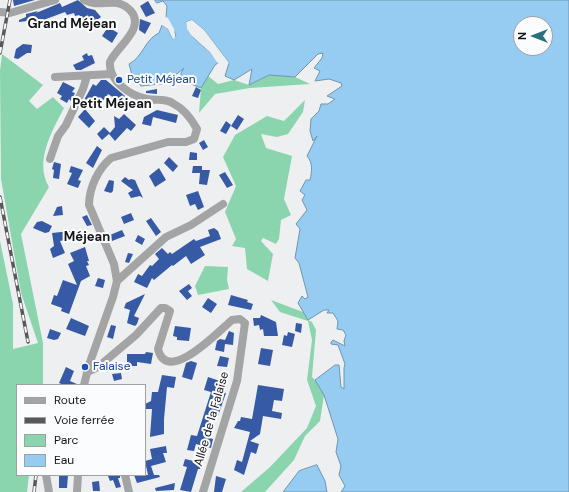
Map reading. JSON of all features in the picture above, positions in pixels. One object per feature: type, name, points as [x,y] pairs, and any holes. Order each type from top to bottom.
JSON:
[{"type":"street","points":[[0,12],[10,13],[42,2],[55,0]]},
{"type":"street","points":[[84,0],[92,4],[117,3],[126,6],[134,14],[134,28],[112,58],[109,68],[111,74],[117,82],[137,97],[148,100],[162,100],[174,104],[191,120],[197,129],[194,139],[186,142],[168,142],[111,158],[104,164],[96,178],[90,194],[90,205],[114,264],[117,281],[84,384]]},
{"type":"street","points":[[55,77],[111,74]]},
{"type":"street","points":[[50,159],[58,136],[66,125],[87,76]]},
{"type":"street","points":[[117,281],[166,237],[191,225],[223,204]]},
{"type":"street","name":"Allée de la Falaise","points":[[87,372],[98,367],[136,335],[161,308],[165,308],[170,312],[158,349],[164,360],[173,363],[184,360],[232,320],[240,319],[245,323],[237,381],[202,492]]},
{"type":"street","points":[[46,476],[49,492]]},
{"type":"street","points":[[77,492],[78,476]]},
{"type":"street","points":[[125,476],[130,492]]},
{"type":"green space","points":[[2,54],[43,85],[29,101],[37,109],[53,97],[64,108],[54,127],[46,147],[44,157],[43,167],[49,187],[21,234],[43,343],[43,384],[16,384],[16,476],[29,476],[27,492],[0,492],[0,241],[13,304],[13,349],[38,343],[21,293],[1,179],[0,71]]},
{"type":"green space","points":[[269,75],[295,77],[310,84],[250,88],[215,94],[199,113],[201,88],[208,76],[218,84],[234,80],[249,85]]},
{"type":"green space","points":[[305,100],[303,112],[288,134],[277,137],[261,134],[266,148],[292,156],[284,199],[291,215],[281,220],[279,239],[276,244],[263,238],[261,241],[273,254],[268,281],[247,269],[245,248],[232,246],[236,239],[225,212],[236,186],[223,157],[235,135],[267,116],[284,121]]},
{"type":"green space","points":[[205,266],[228,267],[227,280],[229,289],[198,295],[195,286]]},
{"type":"green space","points":[[271,300],[303,312],[308,320],[312,322],[316,330],[312,377],[324,395],[320,421],[305,436],[294,460],[265,492],[241,492],[270,467],[307,428],[316,406],[307,380],[312,340],[308,321],[280,312]]},
{"type":"water","points":[[155,0],[569,0],[569,492],[341,492],[345,486],[339,475],[341,466],[336,452],[338,439],[324,395],[315,380],[335,365],[339,365],[341,387],[344,389],[345,364],[338,345],[331,344],[331,342],[333,340],[345,346],[344,341],[346,335],[343,330],[337,329],[338,321],[333,313],[327,313],[329,310],[324,310],[308,320],[298,303],[302,296],[305,299],[308,297],[299,263],[295,258],[300,229],[296,224],[307,210],[302,200],[305,195],[300,191],[306,180],[310,180],[312,167],[307,156],[317,136],[313,141],[310,131],[311,119],[319,111],[321,104],[328,104],[335,99],[327,96],[342,86],[341,83],[329,79],[315,81],[320,71],[314,68],[322,58],[323,53],[318,54],[295,77],[269,75],[249,85],[252,69],[234,80],[225,76],[229,63],[204,30],[192,20],[186,22],[191,34],[215,57],[218,63],[215,65],[201,88],[181,80],[181,73],[184,68],[172,78],[169,83],[141,86],[132,75],[129,64],[138,57],[150,39],[159,33],[162,25],[168,29],[173,39],[176,35],[166,17],[167,6],[163,1],[157,3]]},
{"type":"water","points":[[317,465],[325,481],[327,492],[283,492],[299,471]]},
{"type":"pier","points":[[164,16],[168,18],[174,29],[175,38],[173,39],[168,29],[162,25],[162,23],[167,24],[174,37],[172,30]]},
{"type":"pier","points":[[192,20],[204,30],[229,63],[226,64],[224,62],[220,54],[202,31],[191,22],[189,23],[189,28],[211,50],[218,59],[219,65],[210,52],[191,35],[187,29],[186,22]]},
{"type":"building","points":[[13,0],[35,0],[14,6]]},
{"type":"building","points":[[78,0],[87,8],[95,10],[101,17],[89,26],[79,15],[75,16],[74,13],[67,15],[65,12],[46,19],[47,23],[38,24],[37,20],[29,21],[27,23],[27,21],[19,22],[19,20],[26,17],[26,14],[38,11],[36,13],[60,3],[62,7]]},
{"type":"building","points":[[148,1],[155,13],[146,17],[140,6]]},
{"type":"building","points":[[140,19],[151,23],[145,34],[139,30]]},
{"type":"building","points":[[108,27],[118,33],[112,43],[102,36]]},
{"type":"building","points":[[23,44],[32,45],[31,53],[27,53],[18,59],[14,58],[16,49]]},
{"type":"building","points":[[87,53],[88,56],[92,55],[95,63],[81,70],[76,70],[73,65],[84,60],[82,56]]},
{"type":"building","points":[[101,80],[106,80],[125,96],[120,102],[108,94],[103,101],[99,98],[95,103],[92,101],[90,104],[84,100],[93,84],[96,86]]},
{"type":"building","points":[[63,82],[75,88],[72,92],[75,93],[71,101],[69,99],[67,103],[60,99],[62,96],[57,93]]},
{"type":"building","points":[[196,87],[201,90],[198,98],[192,96]]},
{"type":"building","points":[[157,89],[157,94],[146,93],[146,91]]},
{"type":"building","points":[[85,109],[95,121],[89,128],[78,117]]},
{"type":"building","points":[[157,110],[178,115],[176,123],[153,117],[151,126],[142,124],[144,117]]},
{"type":"building","points":[[124,114],[136,125],[131,131],[127,128],[115,141],[109,134],[115,127],[114,116],[119,119]]},
{"type":"building","points":[[238,115],[244,119],[237,130],[231,126]]},
{"type":"building","points":[[226,121],[231,125],[226,134],[220,131]]},
{"type":"building","points":[[104,127],[110,133],[102,140],[97,134]]},
{"type":"building","points":[[204,140],[208,147],[203,150],[199,143]]},
{"type":"building","points":[[97,146],[102,150],[93,168],[86,163]]},
{"type":"building","points":[[190,152],[197,153],[197,160],[189,160]]},
{"type":"building","points":[[169,157],[178,166],[173,172],[164,163]]},
{"type":"building","points":[[54,162],[61,164],[59,179],[53,178],[54,170],[52,169]]},
{"type":"building","points":[[71,166],[83,170],[78,180],[81,181],[78,188],[67,184],[72,173],[69,172]]},
{"type":"building","points":[[193,166],[202,166],[202,170],[210,170],[207,185],[199,184],[200,173],[192,173]]},
{"type":"building","points":[[159,168],[166,180],[155,187],[149,176]]},
{"type":"building","points":[[225,172],[233,185],[227,188],[219,175]]},
{"type":"building","points":[[125,177],[129,180],[135,180],[143,198],[140,196],[131,198],[128,193],[133,190],[121,181]]},
{"type":"building","points":[[109,180],[114,181],[113,191],[111,193],[104,191]]},
{"type":"building","points":[[198,191],[204,207],[198,210],[195,204],[190,206],[186,195]]},
{"type":"building","points":[[62,206],[63,215],[53,216],[57,207]]},
{"type":"building","points":[[131,213],[134,220],[124,224],[121,217]]},
{"type":"building","points":[[87,215],[92,225],[87,226],[82,217]]},
{"type":"building","points":[[151,218],[161,232],[156,236],[146,221]]},
{"type":"building","points":[[42,221],[52,226],[49,232],[45,233],[33,228],[37,222]]},
{"type":"building","points":[[214,228],[218,231],[221,239],[200,247],[205,255],[191,264],[186,256],[154,280],[152,278],[147,288],[134,282],[138,274],[142,276],[150,265],[152,266],[159,259],[155,254],[162,248],[168,254],[170,252],[172,254],[194,239],[196,241],[210,236],[208,230]]},
{"type":"building","points":[[122,230],[125,236],[112,241],[110,235]]},
{"type":"building","points":[[70,231],[71,239],[60,241],[65,253],[53,258],[50,249],[54,246],[52,233]]},
{"type":"building","points":[[138,235],[145,239],[142,245],[135,241]]},
{"type":"building","points":[[85,247],[89,261],[87,261],[89,265],[86,266],[90,276],[81,281],[69,314],[61,311],[62,308],[51,304],[54,295],[57,296],[63,280],[77,285],[68,264],[74,261],[70,253]]},
{"type":"building","points":[[128,253],[133,254],[129,263],[125,262]]},
{"type":"building","points":[[98,278],[105,280],[103,288],[95,286]]},
{"type":"building","points":[[189,284],[192,288],[188,291],[192,296],[187,300],[179,291]]},
{"type":"building","points":[[145,294],[134,316],[139,318],[137,324],[135,326],[127,323],[130,310],[124,308],[126,303]]},
{"type":"building","points":[[231,295],[248,300],[247,302],[253,304],[251,310],[228,305]]},
{"type":"building","points":[[208,298],[217,304],[211,313],[202,307]]},
{"type":"building","points":[[261,315],[276,322],[278,336],[264,336],[263,329],[260,330],[259,325],[254,326],[253,318],[260,318]]},
{"type":"building","points":[[71,318],[89,326],[85,336],[66,329]]},
{"type":"building","points":[[296,323],[302,324],[301,333],[295,331]]},
{"type":"building","points":[[111,325],[116,326],[113,339],[107,337]]},
{"type":"building","points":[[175,326],[191,328],[189,341],[177,340],[177,337],[173,336]]},
{"type":"building","points":[[50,329],[61,333],[58,339],[54,340],[47,338]]},
{"type":"building","points":[[229,331],[234,333],[233,345],[225,344],[224,352],[215,350],[217,341],[220,339],[225,340]]},
{"type":"building","points":[[288,332],[295,334],[292,347],[282,345],[284,335],[287,336]]},
{"type":"building","points":[[261,348],[273,350],[270,366],[258,364]]},
{"type":"building","points":[[146,352],[153,353],[151,364],[137,362],[137,366],[127,366],[127,354],[145,354]]},
{"type":"building","points":[[220,356],[229,358],[227,367],[217,366]]},
{"type":"building","points":[[191,361],[197,363],[192,380],[182,377],[186,363]]},
{"type":"building","points":[[66,367],[74,371],[70,381],[77,384],[59,383]]},
{"type":"building","points":[[121,373],[122,379],[114,381],[112,374]]},
{"type":"building","points":[[162,375],[176,377],[174,388],[167,387],[164,434],[150,437],[152,409],[146,409],[146,404],[151,401],[152,392],[158,392]]},
{"type":"building","points":[[208,377],[223,382],[221,391],[226,393],[218,416],[211,414],[205,437],[213,439],[211,448],[196,444],[194,451],[187,450],[191,435],[197,436],[211,392],[204,390]]},
{"type":"building","points":[[258,385],[284,389],[282,401],[274,400],[272,411],[282,413],[281,419],[263,416],[260,434],[250,441],[259,444],[256,454],[251,452],[244,475],[234,470],[237,460],[242,462],[250,432],[234,428],[238,421],[240,421],[241,417],[252,419]]},
{"type":"building","points":[[166,446],[167,453],[163,453],[166,462],[151,466],[154,475],[159,475],[160,477],[137,483],[134,476],[148,475],[146,461],[152,459],[150,449]]},
{"type":"building","points":[[185,459],[202,463],[200,469],[198,469],[191,492],[180,490],[187,467],[183,466]]},
{"type":"building","points":[[59,476],[68,476],[67,488],[59,488]]},
{"type":"building","points":[[108,476],[120,476],[120,478],[118,478],[121,487],[116,488],[113,480],[110,481]]},
{"type":"building","points":[[216,476],[226,479],[222,492],[214,492]]},
{"type":"building","points":[[99,481],[100,491],[93,491],[92,482]]},
{"type":"building","points":[[175,483],[174,490],[156,491],[155,488]]},
{"type":"railway","points":[[0,53],[10,0]]},
{"type":"railway","points":[[0,197],[28,342]]},
{"type":"railway","points":[[34,492],[36,476]]},
{"type":"place","name":"Petit Méjean","points":[[119,80]]},
{"type":"place","name":"Falaise","points":[[85,367]]},
{"type":"district","name":"Grand Méjean","points":[[72,25]]},
{"type":"district","name":"Petit Méjean","points":[[112,105]]},
{"type":"district","name":"Méjean","points":[[87,238]]}]
